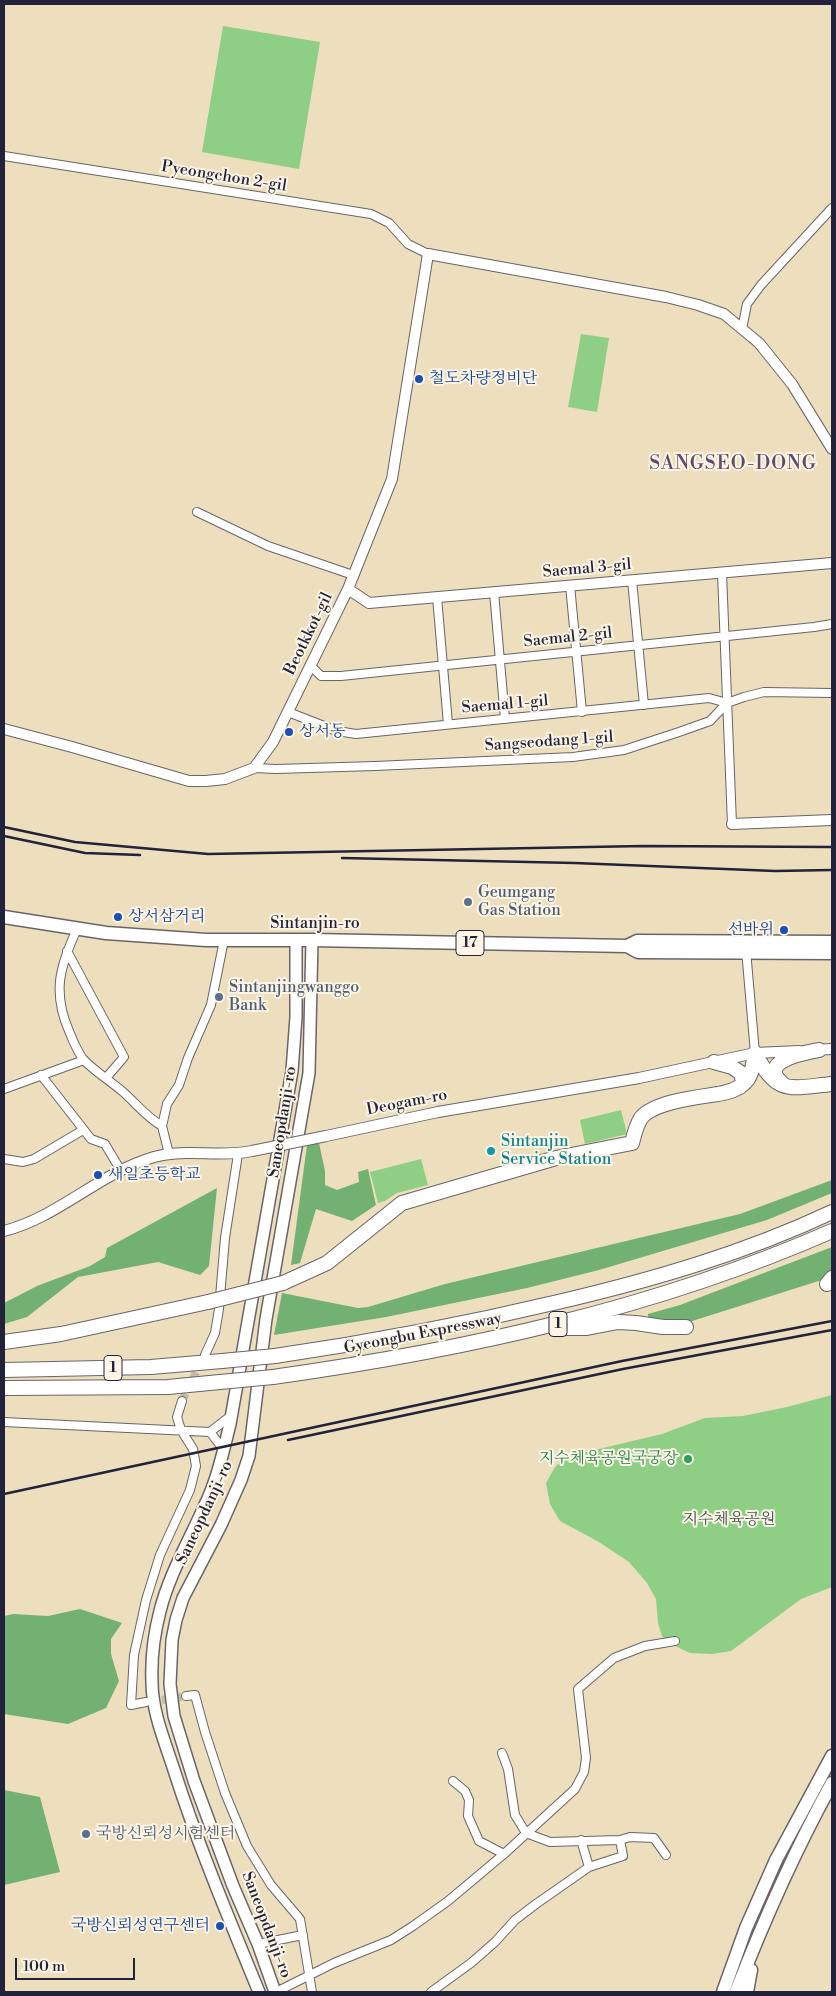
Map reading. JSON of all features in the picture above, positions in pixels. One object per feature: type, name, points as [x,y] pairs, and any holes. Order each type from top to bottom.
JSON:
[{"type":"highway","points":[[788,1087],[781,1083],[777,1077],[775,1070],[778,1064],[794,1056],[826,1050]]},
{"type":"highway","points":[[4,1342],[61,1334],[208,1302],[282,1283],[327,1263],[402,1203],[556,1158],[632,1144],[634,1132],[642,1117],[652,1110],[682,1101],[726,1093],[740,1087],[752,1072],[755,1053]]},
{"type":"highway","points":[[755,1053],[767,1074],[773,1080],[788,1087],[832,1084]]},
{"type":"highway","points":[[714,1062],[732,1067],[741,1072],[744,1082],[740,1087]]},
{"type":"highway","name":"Gyeongbu Expressway","points":[[4,1370],[151,1367],[275,1356],[456,1326],[676,1271],[742,1249],[832,1212]]},
{"type":"highway","name":"Gyeongbu Expressway","points":[[4,1388],[168,1387],[273,1377],[432,1352],[543,1328],[661,1296],[790,1250],[832,1231]]},
{"type":"highway","points":[[543,1328],[587,1328],[618,1322],[636,1322],[663,1327],[686,1328]]},
{"type":"main road","name":"Sintanjin-ro","points":[[4,917],[106,933],[224,940],[627,946],[638,952],[832,942]]},
{"type":"main road","name":"Saneopdanji-ro","points":[[259,1992],[216,1886],[180,1787],[158,1721],[152,1683],[155,1637],[160,1610],[219,1469],[232,1415],[292,1071],[296,1017],[296,940]]},
{"type":"main road","name":"Saneopdanji-ro","points":[[276,1992],[233,1886],[196,1785],[174,1716],[170,1684],[176,1620],[183,1598],[221,1526],[249,1456],[256,1383],[266,1319],[309,1074],[312,940]]},
{"type":"main road","name":"Sintanjin-ro","points":[[746,947],[832,952]]},
{"type":"main road","points":[[714,1992],[746,1928],[776,1860],[832,1756]]},
{"type":"main road","points":[[736,1992],[758,1934],[832,1782]]},
{"type":"main road","points":[[723,1992],[746,1928]]},
{"type":"main road","points":[[747,1992],[758,1934]]},
{"type":"street","name":"Pyeongchon 2-gil","points":[[4,156],[371,214],[389,223],[408,244],[428,254]]},
{"type":"street","points":[[742,328],[747,304],[832,208]]},
{"type":"street","points":[[428,254],[666,297],[722,314],[742,328],[768,353],[792,384],[832,448]]},
{"type":"street","name":"Beotkkot-gil","points":[[254,768],[273,742],[348,589],[392,479],[428,254]]},
{"type":"street","points":[[197,512],[268,546],[354,574]]},
{"type":"street","name":"Saemal 3-gil","points":[[348,589],[368,603],[832,563]]},
{"type":"street","points":[[722,573],[732,824],[832,820]]},
{"type":"street","points":[[632,580],[644,706]]},
{"type":"street","points":[[570,586],[582,712]]},
{"type":"street","points":[[494,592],[504,719]]},
{"type":"street","points":[[437,597],[448,724]]},
{"type":"street","name":"Saemal 2-gil","points":[[310,665],[322,676],[341,676],[832,624]]},
{"type":"street","name":"Sangseodang 1-gil","points":[[254,768],[375,766],[604,754],[624,750],[710,721],[727,704],[744,697],[764,692],[832,693]]},
{"type":"street","name":"Saemal 1-gil","points":[[288,712],[337,731],[356,734],[709,698],[727,704]]},
{"type":"street","points":[[4,729],[189,781],[224,779],[254,768]]},
{"type":"street","points":[[77,929],[60,973],[59,987],[60,1006],[78,1051],[84,1060],[122,1091],[149,1119],[162,1126]]},
{"type":"street","points":[[169,1154],[162,1126],[167,1104],[179,1085],[188,1058],[211,1005],[224,940]]},
{"type":"street","points":[[746,947],[755,1053]]},
{"type":"street","points":[[67,951],[124,1057],[106,1078]]},
{"type":"street","name":"Deogam-ro","points":[[4,1231],[46,1214],[121,1170],[154,1157],[169,1154],[238,1154],[438,1112],[639,1078],[755,1053],[826,1050]]},
{"type":"street","points":[[4,1089],[84,1060]]},
{"type":"street","points":[[40,1076],[91,1139],[105,1144],[121,1170]]},
{"type":"street","points":[[4,1159],[23,1162],[34,1159],[83,1130]]},
{"type":"street","points":[[205,1356],[215,1333],[219,1309],[225,1238],[238,1154]]},
{"type":"street","points":[[146,1702],[131,1705],[134,1655],[146,1600],[160,1555],[190,1490],[196,1466],[193,1449],[181,1430],[177,1417],[182,1401]]},
{"type":"street","points":[[4,1422],[210,1432],[232,1415]]},
{"type":"street","points":[[210,1432],[224,1450]]},
{"type":"street","points":[[276,1992],[334,1963],[391,1940],[448,1901],[504,1854],[575,1789],[584,1772],[586,1747],[578,1689],[614,1658],[645,1646],[675,1641]]},
{"type":"street","points":[[186,1696],[195,1695],[225,1793],[246,1846],[271,1885],[300,1918],[312,1992]]},
{"type":"street","points":[[502,1753],[508,1769],[515,1815],[526,1832],[550,1842],[620,1840],[630,1837],[654,1838],[666,1854]]},
{"type":"street","points":[[453,1781],[465,1791],[469,1800],[468,1816],[479,1842],[504,1854]]},
{"type":"street","points":[[581,1840],[589,1867]]},
{"type":"street","points":[[431,1992],[471,1963],[495,1942],[514,1920],[589,1867],[623,1856],[620,1840]]},
{"type":"street","points":[[258,1944],[303,1935]]},
{"type":"green space","points":[[223,26],[320,42],[299,169],[202,152]]},
{"type":"green space","points":[[581,334],[609,338],[597,412],[568,407]]},
{"type":"green space","points":[[621,1110],[627,1134],[585,1144],[580,1120]]},
{"type":"green space","points":[[319,1143],[325,1171],[325,1185],[337,1190],[359,1182],[358,1172],[368,1169],[376,1205],[352,1221],[316,1209],[300,1263],[291,1265],[307,1145]]},
{"type":"green space","points":[[421,1159],[428,1185],[397,1193],[378,1203],[370,1172]]},
{"type":"green space","points":[[832,1180],[832,1193],[767,1220],[599,1270],[527,1288],[386,1317],[274,1335],[282,1293],[358,1308],[368,1307],[445,1284],[740,1214]]},
{"type":"green space","points":[[217,1188],[209,1266],[200,1275],[158,1262],[78,1277],[27,1317],[4,1324],[4,1303],[37,1286],[90,1266],[105,1257],[107,1248]]},
{"type":"green space","points":[[832,1247],[832,1272],[825,1279],[686,1323],[648,1319],[648,1314],[680,1305]]},
{"type":"green space","name":"지수체육공원","points":[[832,1395],[832,1587],[801,1599],[731,1651],[712,1654],[690,1653],[671,1644],[662,1636],[658,1623],[656,1599],[647,1583],[629,1562],[599,1542],[560,1521],[550,1504],[546,1483],[555,1467],[565,1457],[662,1434],[705,1418],[743,1416]]},
{"type":"green space","points":[[80,1609],[122,1623],[111,1639],[111,1654],[119,1681],[106,1708],[68,1724],[4,1714],[4,1616],[13,1614],[48,1616]]},
{"type":"green space","points":[[4,1790],[40,1797],[60,1872],[4,1885]]},
{"type":"tunnel","points":[[182,1401],[201,1362]]},
{"type":"tunnel","points":[[150,1702],[186,1696]]},
{"type":"railway","points":[[4,827],[75,842],[208,854],[643,846],[832,847]]},
{"type":"railway","points":[[4,836],[85,853],[140,855]]},
{"type":"railway","points":[[342,858],[575,863],[775,871],[832,870]]},
{"type":"railway","points":[[4,1494],[622,1361],[832,1321]]},
{"type":"railway","points":[[288,1440],[623,1369],[832,1330]]},
{"type":"place","name":"철도차량정비단","points":[[419,379]]},
{"type":"place","name":"상서동","points":[[289,732]]},
{"type":"place","name":"Geumgang Gas Station","points":[[468,902]]},
{"type":"place","name":"상서삼거리","points":[[118,917]]},
{"type":"place","name":"선바위","points":[[784,930]]},
{"type":"place","name":"Sintanjingwanggo Bank","points":[[219,997]]},
{"type":"place","name":"Sintanjin Service Station","points":[[491,1151]]},
{"type":"place","name":"새일초등학교","points":[[98,1175]]},
{"type":"place","name":"지수체육공원국궁장","points":[[688,1459]]},
{"type":"place","name":"국방신뢰성시험센터","points":[[86,1834]]},
{"type":"place","name":"국방신뢰성연구센터","points":[[220,1926]]},
{"type":"district","name":"SANGSEO-DONG","points":[[733,464]]}]
